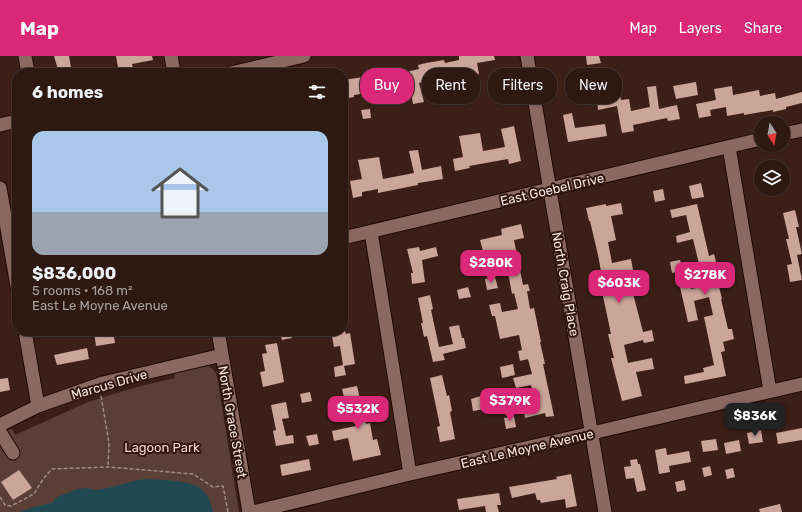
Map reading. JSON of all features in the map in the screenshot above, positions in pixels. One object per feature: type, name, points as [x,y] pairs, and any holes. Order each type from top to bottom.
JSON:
[{"type":"street","points":[[25,56],[27,68]]},
{"type":"street","points":[[172,56],[173,68]]},
{"type":"street","points":[[252,68],[304,56]]},
{"type":"street","name":"North Craig Place","points":[[527,56],[605,512]]},
{"type":"street","points":[[0,125],[12,122]]},
{"type":"street","points":[[790,133],[802,130]]},
{"type":"street","name":"East Goebel Drive","points":[[348,237],[754,141]]},
{"type":"street","points":[[730,147],[770,391]]},
{"type":"street","points":[[0,188],[12,257]]},
{"type":"street","points":[[371,232],[410,474]]},
{"type":"street","points":[[26,336],[38,406]]},
{"type":"street","name":"North Grace Street","points":[[219,336],[249,512]]},
{"type":"street","name":"Marcus Drive","points":[[0,425],[38,406],[100,384],[123,377],[222,355]]},
{"type":"street","name":"East Le Moyne Avenue","points":[[252,512],[802,384]]},
{"type":"street","points":[[0,432],[13,453]]},
{"type":"path","points":[[100,384],[109,443],[108,467]]},
{"type":"path","points":[[0,497],[5,505],[12,506],[34,494],[43,479],[52,469],[108,467],[193,474],[213,487],[223,486],[228,512]]},
{"type":"green space","name":"Lagoon Park","points":[[203,366],[212,368],[217,376],[239,512],[0,512],[0,433],[12,429],[15,435],[88,402],[137,387],[175,378],[174,371]]},
{"type":"water","points":[[147,479],[166,480],[195,485],[203,490],[207,495],[213,512],[20,512],[33,507],[52,503],[57,497],[78,489],[86,488],[96,490]]},
{"type":"building","points":[[54,56],[69,56],[71,68],[58,68]]},
{"type":"building","points":[[116,56],[152,56],[153,60],[132,64],[133,68],[118,68]]},
{"type":"building","points":[[459,56],[494,56],[495,60],[477,63],[478,68],[422,68],[422,82],[419,83],[422,94],[422,102],[414,104],[414,70],[419,69],[418,65],[426,63],[444,60],[445,63],[459,60]]},
{"type":"building","points":[[586,56],[599,56],[601,63],[587,65]]},
{"type":"building","points":[[360,78],[360,94],[348,98],[348,79]]},
{"type":"building","points":[[696,82],[698,95],[676,99],[673,86]]},
{"type":"building","points":[[656,86],[659,109],[677,105],[680,119],[668,121],[667,118],[633,125],[634,131],[622,133],[617,106],[598,110],[597,104],[622,104],[622,100],[629,99],[631,111],[650,107],[647,87]]},
{"type":"building","points":[[732,86],[733,95],[759,90],[760,96],[775,93],[776,99],[802,92],[802,103],[773,112],[773,110],[744,115],[744,113],[727,116],[726,107],[710,110],[711,116],[699,118],[696,104],[716,100],[714,89]]},
{"type":"building","points":[[370,109],[371,118],[363,119],[361,110]]},
{"type":"building","points":[[572,113],[575,128],[605,124],[607,136],[568,142],[563,115]]},
{"type":"building","points":[[514,126],[521,161],[509,164],[508,159],[469,166],[470,168],[455,171],[453,159],[463,157],[459,136],[480,133],[483,151],[505,147],[501,129]]},
{"type":"building","points":[[418,150],[422,170],[441,166],[443,179],[418,183],[418,185],[378,193],[378,189],[362,192],[362,196],[353,198],[350,181],[362,179],[358,160],[379,157],[383,179],[414,173],[409,151]]},
{"type":"building","points":[[701,183],[704,197],[692,199],[689,186]]},
{"type":"building","points":[[663,189],[665,200],[655,202],[653,191]]},
{"type":"building","points":[[621,203],[623,214],[611,216],[616,240],[608,242],[612,263],[631,259],[633,270],[611,274],[614,290],[631,286],[643,332],[652,330],[654,341],[644,343],[643,340],[624,345],[628,363],[652,358],[654,369],[636,372],[642,396],[622,401],[611,358],[614,358],[608,334],[611,334],[600,282],[603,282],[598,255],[586,208]]},
{"type":"building","points":[[697,204],[709,256],[714,254],[719,274],[716,274],[728,329],[732,329],[734,339],[723,342],[725,351],[721,352],[726,376],[685,384],[684,376],[704,372],[703,368],[714,365],[704,317],[713,315],[709,297],[694,301],[698,320],[688,322],[680,287],[690,285],[691,289],[706,286],[702,267],[700,268],[693,239],[677,243],[676,236],[690,232],[686,215],[672,218],[670,210]]},
{"type":"building","points":[[795,210],[799,227],[796,227],[802,254],[797,255],[802,280],[790,282],[787,265],[792,264],[786,239],[789,239],[783,213]]},
{"type":"building","points":[[521,224],[524,238],[514,240],[523,285],[528,284],[530,291],[527,291],[530,309],[534,308],[545,364],[543,364],[554,416],[546,417],[545,413],[525,418],[523,408],[535,404],[531,385],[516,388],[513,378],[532,374],[528,359],[520,361],[518,351],[522,350],[519,335],[500,339],[495,316],[492,316],[489,305],[500,303],[502,312],[518,309],[514,293],[512,294],[505,256],[487,260],[480,240],[502,235],[501,229]]},
{"type":"building","points":[[419,247],[420,251],[436,247],[438,256],[422,260],[425,282],[412,284],[411,273],[413,273],[407,249]]},
{"type":"building","points":[[680,260],[683,271],[672,273],[670,262]]},
{"type":"building","points":[[495,277],[498,288],[487,290],[485,279]]},
{"type":"building","points":[[468,287],[471,297],[459,299],[457,290]]},
{"type":"building","points":[[430,295],[433,309],[431,310],[439,347],[453,344],[449,327],[459,325],[466,348],[443,354],[445,360],[433,362],[427,336],[424,337],[418,298]]},
{"type":"building","points":[[350,333],[355,364],[344,366],[346,375],[335,377],[334,367],[343,365],[340,346],[334,347],[332,336],[348,336],[348,334]]},
{"type":"building","points":[[95,336],[114,336],[115,343],[96,346]]},
{"type":"building","points":[[281,336],[291,336],[292,338],[282,340]]},
{"type":"building","points":[[277,343],[284,382],[263,387],[260,372],[265,371],[262,354],[267,353],[265,345]]},
{"type":"building","points":[[87,348],[89,359],[57,365],[54,355]]},
{"type":"building","points":[[513,364],[515,375],[502,378],[500,367]]},
{"type":"building","points":[[442,375],[447,396],[449,395],[452,411],[450,412],[455,439],[440,442],[437,427],[440,426],[430,378]]},
{"type":"building","points":[[8,378],[10,390],[0,392],[0,379]]},
{"type":"building","points":[[357,386],[366,424],[370,423],[373,440],[377,439],[381,455],[353,461],[348,438],[334,441],[332,431],[356,426],[352,404],[346,405],[342,389]]},
{"type":"building","points":[[310,392],[312,401],[302,403],[300,394]]},
{"type":"building","points":[[481,396],[484,409],[473,411],[471,399]]},
{"type":"building","points":[[286,402],[289,418],[282,419],[286,436],[293,435],[294,443],[276,446],[273,431],[276,430],[271,405]]},
{"type":"building","points":[[514,416],[516,427],[506,429],[504,418]]},
{"type":"building","points":[[802,428],[802,440],[778,444],[776,433]]},
{"type":"building","points":[[761,430],[763,442],[749,444],[747,433]]},
{"type":"building","points":[[317,434],[319,444],[309,446],[306,436]]},
{"type":"building","points":[[716,439],[718,450],[703,452],[701,441]]},
{"type":"building","points":[[739,440],[741,451],[726,454],[724,443]]},
{"type":"building","points":[[666,448],[667,455],[689,451],[691,462],[669,466],[670,472],[659,474],[655,450]]},
{"type":"building","points":[[309,459],[311,470],[282,476],[280,465]]},
{"type":"building","points":[[637,459],[638,464],[640,464],[646,490],[637,492],[634,478],[626,479],[624,467],[631,466],[630,460]]},
{"type":"building","points":[[710,466],[712,475],[704,477],[702,468]]},
{"type":"building","points":[[733,468],[735,477],[727,479],[725,470]]},
{"type":"building","points":[[19,470],[32,488],[13,500],[1,482]]},
{"type":"building","points":[[571,474],[577,506],[566,508],[565,499],[541,503],[540,500],[537,500],[535,493],[512,498],[509,487],[557,479],[556,477]]},
{"type":"building","points":[[684,480],[686,490],[677,492],[675,482]]},
{"type":"building","points":[[499,493],[501,505],[497,505],[499,512],[486,512],[485,506],[459,510],[457,499]]},
{"type":"building","points":[[780,504],[782,512],[760,512],[759,509]]}]
